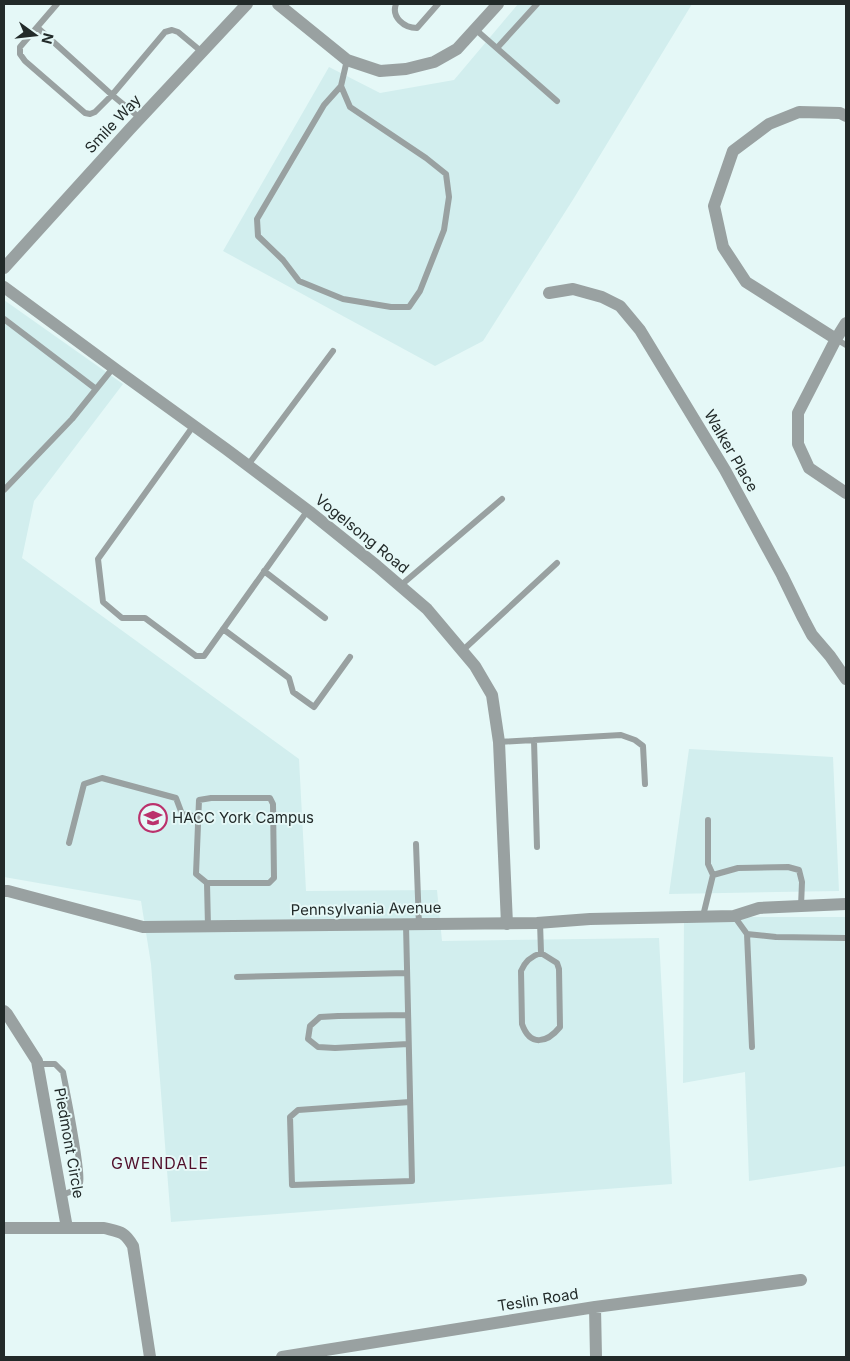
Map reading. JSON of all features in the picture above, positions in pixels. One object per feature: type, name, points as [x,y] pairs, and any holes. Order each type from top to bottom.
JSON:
[{"type":"street","name":"Smile Way","points":[[4,268],[246,4]]},
{"type":"street","points":[[278,4],[347,60],[380,71],[406,70],[434,62],[457,48],[475,29],[492,6]]},
{"type":"street","points":[[841,342],[746,282],[723,247],[714,206],[733,151],[769,124],[799,112],[840,113],[846,116]]},
{"type":"street","name":"Vogelsong Road","points":[[4,287],[308,510],[427,609],[475,666],[492,695],[499,742],[507,924]]},
{"type":"street","name":"Walker Place","points":[[549,293],[573,289],[602,297],[620,306],[640,330],[725,470],[812,635],[846,679]]},
{"type":"street","points":[[846,324],[841,342],[798,413],[798,444],[809,468],[846,494]]},
{"type":"street","name":"Pennsylvania Avenue","points":[[4,891],[143,927],[507,924],[590,919],[734,916],[759,908],[846,904]]},
{"type":"street","name":"Piedmont Circle","points":[[4,1011],[38,1064],[68,1228]]},
{"type":"street","points":[[4,1228],[104,1228],[127,1235],[133,1246],[150,1357]]},
{"type":"street","name":"Teslin Road","points":[[282,1357],[595,1307],[801,1280]]},
{"type":"street","points":[[595,1307],[596,1357]]},
{"type":"lane","points":[[57,4],[20,47],[20,54],[25,61],[85,113],[95,112],[112,95],[165,32],[172,30],[178,32],[202,52]]},
{"type":"lane","points":[[396,4],[394,10],[396,17],[408,28],[417,28],[438,4]]},
{"type":"lane","points":[[496,48],[537,4]]},
{"type":"lane","points":[[38,28],[140,118]]},
{"type":"lane","points":[[475,29],[557,101]]},
{"type":"lane","points":[[341,86],[350,107],[426,158],[446,174],[449,197],[444,230],[420,291],[409,307],[391,307],[343,299],[299,281],[283,260],[258,236],[257,219],[324,105],[341,86],[347,60]]},
{"type":"lane","points":[[4,318],[96,389]]},
{"type":"lane","points":[[248,465],[332,351]]},
{"type":"lane","points":[[4,490],[72,419],[114,368]]},
{"type":"lane","points":[[194,425],[98,559],[103,602],[122,618],[145,618],[196,656],[204,656],[308,510]]},
{"type":"lane","points":[[400,586],[502,499]]},
{"type":"lane","points":[[462,651],[557,563]]},
{"type":"lane","points":[[264,571],[325,618]]},
{"type":"lane","points":[[223,629],[289,678],[293,692],[314,707],[350,656]]},
{"type":"lane","points":[[499,742],[621,735],[635,740],[643,746],[645,784]]},
{"type":"lane","points":[[534,740],[537,847]]},
{"type":"lane","points":[[70,843],[84,784],[102,778],[176,798],[182,814],[199,817]]},
{"type":"lane","points":[[211,798],[270,798],[273,804],[274,878],[269,883],[206,883],[196,874],[199,800],[211,798]]},
{"type":"lane","points":[[704,916],[714,875],[708,864],[708,820]]},
{"type":"lane","points":[[416,844],[419,925]]},
{"type":"lane","points":[[714,875],[738,868],[788,866],[799,870],[802,882],[801,906]]},
{"type":"lane","points":[[206,883],[208,927]]},
{"type":"lane","points":[[734,916],[747,934],[752,1048]]},
{"type":"lane","points":[[540,922],[541,953]]},
{"type":"lane","points":[[406,925],[412,1181],[292,1185],[290,1117],[298,1110],[410,1102]]},
{"type":"lane","points":[[747,934],[776,937],[846,938]]},
{"type":"lane","points":[[541,953],[557,962],[559,969],[560,1027],[547,1039],[538,1040],[531,1038],[524,1031],[522,1024],[521,971],[532,956],[541,953]]},
{"type":"lane","points":[[237,977],[407,974]]},
{"type":"lane","points":[[408,1015],[320,1017],[310,1026],[308,1039],[318,1047],[335,1048],[408,1044]]},
{"type":"lane","points":[[38,1064],[55,1064],[63,1072],[77,1149],[82,1181],[78,1189],[62,1196]]},
{"type":"shaded area","points":[[518,4],[692,4],[574,198],[483,341],[435,366],[223,251],[329,67],[380,93],[454,80]]},
{"type":"shaded area","name":"HACC York Campus","points":[[4,300],[123,384],[34,501],[22,558],[299,759],[306,891],[437,890],[442,941],[659,938],[672,1184],[171,1222],[151,964],[141,901],[4,877]]},
{"type":"shaded area","points":[[689,749],[833,757],[839,891],[669,894]]},
{"type":"shaded area","points":[[684,917],[846,917],[846,1166],[749,1181],[745,1072],[683,1083]]},
{"type":"place","name":"HACC York Campus","points":[[153,818]]},
{"type":"district","name":"GWENDALE","points":[[160,1163]]}]
